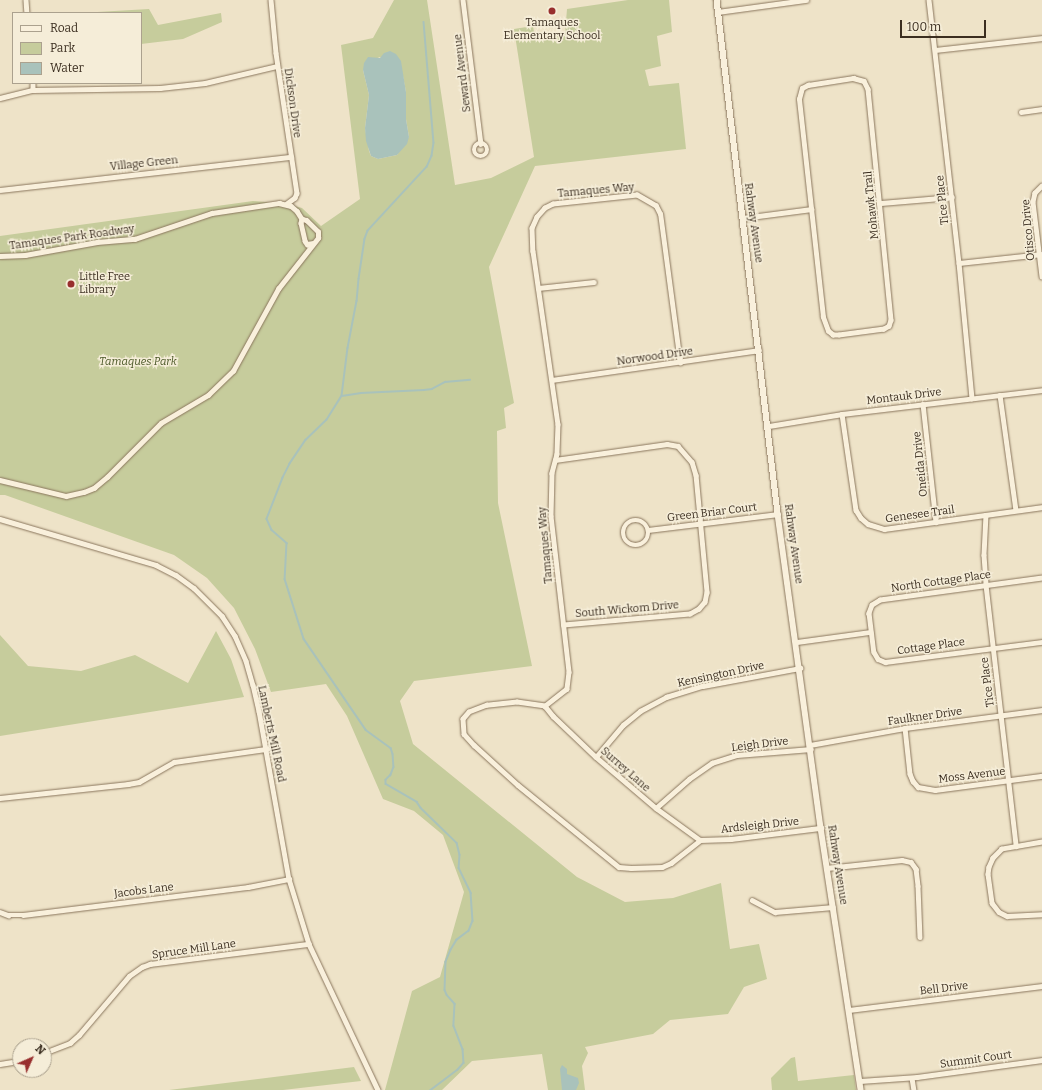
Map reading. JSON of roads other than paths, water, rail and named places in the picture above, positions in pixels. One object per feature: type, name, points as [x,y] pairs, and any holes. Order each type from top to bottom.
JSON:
[{"type":"street","points":[[26,0],[27,12]]},
{"type":"street","name":"Dickson Drive","points":[[272,0],[277,66],[290,157],[297,193],[295,198],[287,204]]},
{"type":"street","name":"Seward Avenue","points":[[463,0],[481,144]]},
{"type":"street","name":"Rahway Avenue","points":[[717,0],[760,350],[778,514],[797,642],[821,828],[861,1090]]},
{"type":"street","points":[[718,12],[806,0]]},
{"type":"street","name":"Tice Place","points":[[929,0],[952,197],[972,398]]},
{"type":"street","points":[[935,50],[1042,38]]},
{"type":"street","points":[[0,98],[33,90],[160,88],[205,83],[277,66]]},
{"type":"street","name":"Mohawk Trail","points":[[853,78],[864,81],[868,89],[881,203],[891,320],[889,326],[884,329],[839,335],[833,335],[825,327],[812,209],[799,99],[802,88],[808,85],[853,78]]},
{"type":"street","points":[[33,84],[33,90]]},
{"type":"street","points":[[1021,112],[1042,109]]},
{"type":"street","name":"Village Green","points":[[0,190],[290,157]]},
{"type":"street","name":"Otisco Drive","points":[[1042,186],[1035,194],[1033,202],[1041,254],[1042,276]]},
{"type":"street","name":"Tamaques Way","points":[[545,706],[567,689],[569,672],[551,516],[552,473],[555,460],[558,424],[533,251],[532,228],[537,217],[545,208],[553,204],[637,195],[656,206],[660,214],[680,363]]},
{"type":"street","points":[[881,203],[952,197]]},
{"type":"street","name":"Tamaques Park Roadway","points":[[0,256],[25,255],[97,242],[135,238],[212,213],[279,203],[287,204]]},
{"type":"street","points":[[0,480],[66,496],[94,488],[161,423],[208,395],[233,371],[278,288],[318,238],[319,233],[307,221],[302,219],[294,208],[287,204]]},
{"type":"street","points":[[743,218],[812,209]]},
{"type":"street","points":[[302,219],[301,223],[305,241],[308,244],[313,243]]},
{"type":"street","points":[[959,263],[1041,254]]},
{"type":"street","points":[[538,288],[594,282]]},
{"type":"street","name":"Norwood Drive","points":[[552,380],[680,363],[760,350]]},
{"type":"street","name":"Montauk Drive","points":[[769,426],[842,414],[1042,390]]},
{"type":"street","points":[[1000,395],[1016,510]]},
{"type":"street","name":"Oneida Drive","points":[[923,404],[936,522]]},
{"type":"street","name":"Genesee Trail","points":[[842,414],[856,510],[861,518],[868,524],[884,530],[1042,507]]},
{"type":"street","name":"South Wickom Drive","points":[[555,460],[667,444],[678,446],[692,462],[696,475],[707,592],[704,602],[699,609],[690,614],[563,624]]},
{"type":"street","name":"Green Briar Court","points":[[648,530],[778,514]]},
{"type":"street","name":"Tice Place","points":[[986,515],[984,555],[986,585],[1016,846]]},
{"type":"street","name":"Lamberts Mill Road","points":[[0,519],[156,565],[176,575],[194,588],[222,616],[246,661],[259,711],[289,879],[309,944],[378,1090]]},
{"type":"street","points":[[632,521],[640,521],[648,530],[647,540],[640,545],[632,546],[624,538],[624,529],[632,521]]},
{"type":"street","name":"North Cottage Place","points":[[870,632],[870,608],[876,602],[1042,578]]},
{"type":"street","points":[[797,642],[870,632]]},
{"type":"street","name":"Cottage Place","points":[[870,632],[874,652],[878,659],[885,662],[1042,642]]},
{"type":"street","name":"Kensington Drive","points":[[596,757],[623,726],[640,711],[666,697],[703,686],[800,668]]},
{"type":"street","points":[[545,706],[517,702],[487,705],[469,712],[463,719],[464,734],[518,785],[619,867],[662,867],[671,863],[700,840]]},
{"type":"street","name":"Surrey Lane","points":[[545,706],[553,716],[596,757],[656,808],[700,840]]},
{"type":"street","name":"Faulkner Drive","points":[[810,747],[905,728],[1042,710]]},
{"type":"street","name":"Moss Avenue","points":[[905,728],[910,774],[918,787],[935,790],[1042,776]]},
{"type":"street","name":"Leigh Drive","points":[[656,808],[689,779],[712,763],[737,754],[810,747]]},
{"type":"street","points":[[0,798],[139,782],[174,762],[266,749]]},
{"type":"street","name":"Ardsleigh Drive","points":[[700,840],[731,839],[821,828]]},
{"type":"street","points":[[1042,842],[1002,849],[993,858],[989,867],[992,903],[999,912],[1007,916],[1042,914]]},
{"type":"street","points":[[827,868],[902,860],[911,862],[916,869],[920,937]]},
{"type":"street","name":"Jacobs Lane","points":[[0,912],[8,914],[30,914],[248,888],[289,879]]},
{"type":"street","points":[[752,900],[775,912],[833,908]]},
{"type":"street","name":"Spruce Mill Lane","points":[[52,1051],[70,1043],[79,1035],[129,976],[142,967],[150,964],[309,944]]},
{"type":"street","name":"Bell Drive","points":[[849,1010],[1042,986]]},
{"type":"street","name":"Summit Court","points":[[860,1081],[912,1078],[1042,1060]]},
{"type":"street","points":[[0,1064],[12,1062]]},
{"type":"street","points":[[912,1078],[914,1090]]},
{"type":"water","points":[[390,51],[396,54],[401,61],[406,92],[406,119],[409,137],[407,144],[397,155],[378,159],[371,156],[366,141],[365,128],[369,95],[363,70],[364,63],[368,57],[380,58],[384,53]]},
{"type":"water","points":[[562,1065],[567,1069],[567,1074],[578,1078],[579,1083],[576,1090],[562,1090],[560,1069]]},
{"type":"waterway","points":[[424,22],[434,143],[432,156],[427,167],[368,231],[365,239],[342,396],[327,420],[306,440],[290,464],[267,519],[272,530],[287,543],[285,579],[304,639],[366,730],[391,748],[394,767],[391,775],[386,780],[386,784],[417,802],[421,808],[457,843],[460,855],[459,868],[471,893],[473,921],[469,931],[457,940],[446,962],[445,990],[447,995],[455,1004],[454,1026],[463,1049],[464,1063],[458,1070],[431,1090]]},
{"type":"waterway","points":[[342,396],[361,393],[424,390],[432,389],[445,382],[470,380]]},
{"type":"place","name":"Tamaques Elementary School","points":[[552,11]]},
{"type":"place","name":"Little Free Library","points":[[71,284]]},
{"type":"park label","name":"Tamaques Park","points":[[138,362]]}]
